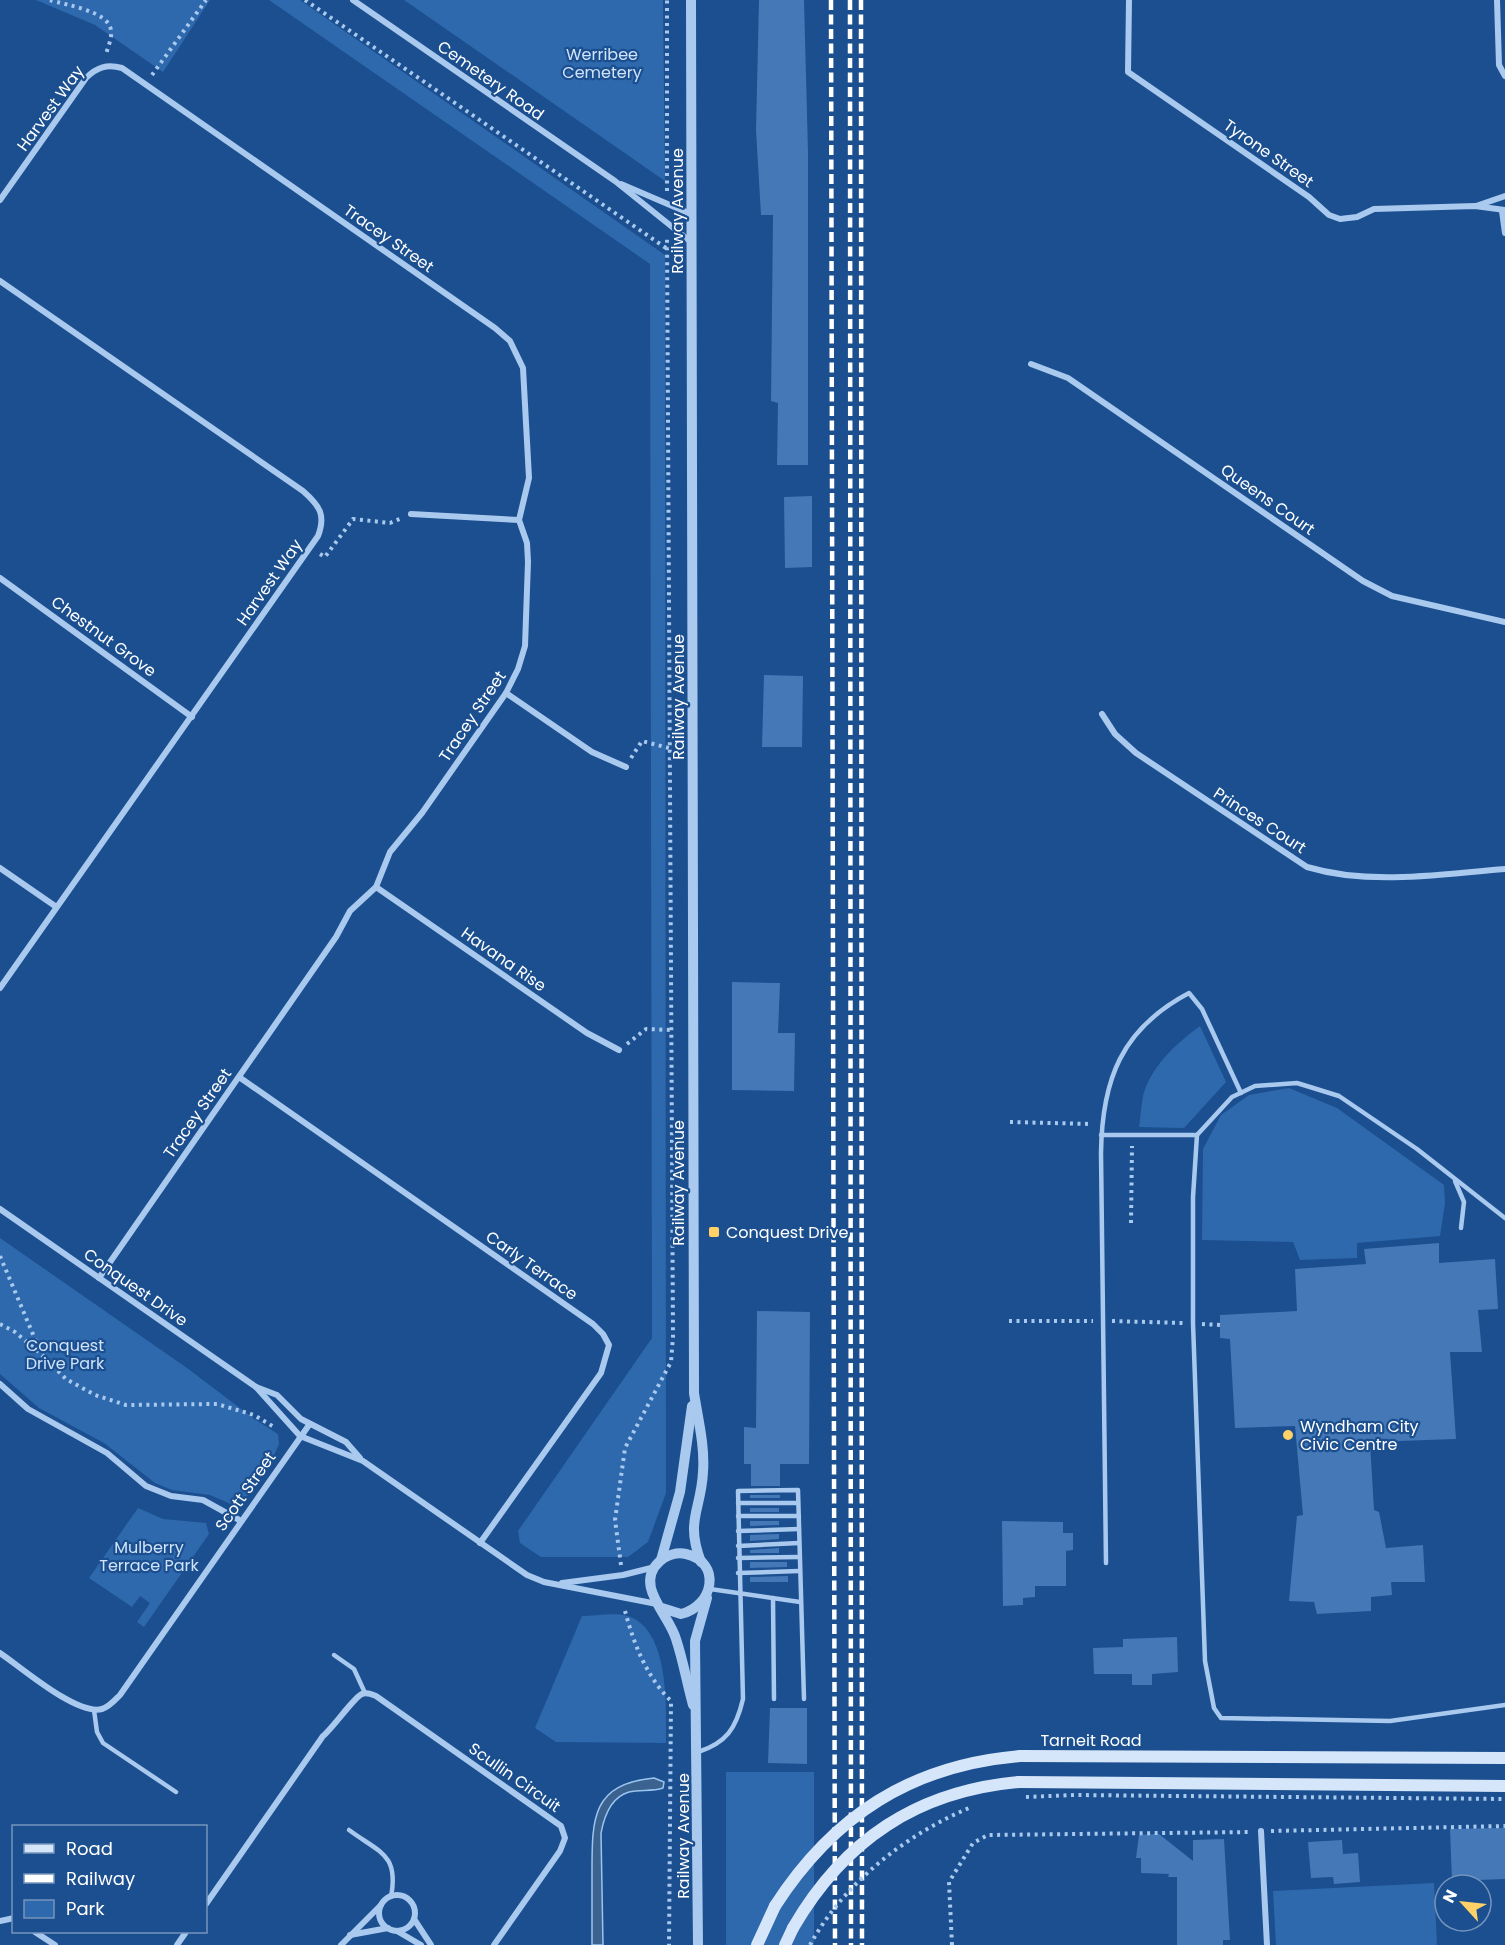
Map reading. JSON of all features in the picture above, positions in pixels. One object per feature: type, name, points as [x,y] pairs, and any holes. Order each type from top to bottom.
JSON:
[{"type":"main road","name":"Tarneit Road","points":[[757,1945],[775,1906],[795,1875],[818,1847],[867,1806],[926,1776],[965,1765],[1020,1756],[1505,1758]]},
{"type":"main road","points":[[785,1945],[809,1901],[835,1867],[887,1824],[945,1797],[975,1788],[1019,1782],[1505,1786]]},
{"type":"street","name":"Cemetery Road","points":[[353,0],[615,181],[667,226],[693,243]]},
{"type":"street","name":"Railway Avenue","points":[[691,0],[694,1393],[703,1472],[692,1530],[701,1562]]},
{"type":"street","name":"Tyrone Street","points":[[1128,0],[1128,72],[1309,197],[1329,215],[1340,219],[1357,217],[1374,209],[1475,207],[1503,210]]},
{"type":"street","points":[[1497,0],[1499,64],[1505,76]]},
{"type":"street","name":"Tracey Street","points":[[99,1278],[336,937],[350,911],[376,887],[390,852],[422,813],[506,693],[518,669],[525,646],[528,562],[527,543],[519,520],[529,478],[523,368],[510,341],[122,68],[104,67]]},
{"type":"street","name":"Harvest Way","points":[[0,200],[86,78],[94,70],[104,67]]},
{"type":"street","name":"Cemetery Road","points":[[615,181],[692,215]]},
{"type":"street","name":"Tyrone Street","points":[[1475,207],[1505,196]]},
{"type":"street","points":[[1503,210],[1505,233]]},
{"type":"street","name":"Harvest Way","points":[[0,282],[303,491],[321,508],[322,517],[318,537],[192,717],[55,906],[0,988]]},
{"type":"street","name":"Queens Court","points":[[1031,364],[1068,378],[1364,581],[1392,596],[1505,622]]},
{"type":"street","points":[[411,514],[519,520]]},
{"type":"street","name":"Chestnut Grove","points":[[0,578],[192,717]]},
{"type":"street","points":[[506,693],[592,752],[626,767]]},
{"type":"street","name":"Princes Court","points":[[1102,714],[1115,734],[1136,753],[1306,867],[1337,876],[1379,878],[1505,869]]},
{"type":"street","points":[[0,868],[55,906]]},
{"type":"street","name":"Havana Rise","points":[[376,887],[587,1033],[619,1050]]},
{"type":"street","name":"Carly Terrace","points":[[239,1077],[593,1324],[603,1334],[609,1345],[601,1373],[480,1543]]},
{"type":"street","name":"Conquest Drive","points":[[0,1209],[256,1387],[300,1436],[363,1461]]},
{"type":"street","points":[[0,1384],[28,1409],[99,1448],[146,1486],[171,1497],[203,1500],[241,1521]]},
{"type":"street","name":"Conquest Drive","points":[[256,1387],[277,1395],[309,1425],[346,1442],[363,1461],[528,1575],[555,1584],[660,1606]]},
{"type":"street","name":"Railway Avenue","points":[[658,1564],[680,1492],[694,1393]]},
{"type":"street","name":"Scott Street","points":[[93,1710],[103,1709],[120,1695],[309,1425]]},
{"type":"street","points":[[686,1554],[701,1562],[707,1569],[708,1593],[700,1606],[681,1614],[660,1606],[651,1592],[650,1584],[658,1564],[669,1556],[686,1554]]},
{"type":"street","name":"Conquest Drive","points":[[555,1584],[623,1575],[658,1564]]},
{"type":"street","name":"Railway Avenue","points":[[698,1945],[698,1726],[695,1641],[708,1593]]},
{"type":"street","name":"Railway Avenue","points":[[660,1606],[676,1637],[698,1726]]},
{"type":"street","points":[[0,1653],[60,1695],[78,1706],[93,1710]]},
{"type":"street","points":[[207,1903],[323,1736],[335,1726],[359,1695],[365,1693]]},
{"type":"street","name":"Scullin Circuit","points":[[365,1693],[376,1696],[561,1826],[565,1838],[560,1851],[494,1945]]},
{"type":"street","points":[[1262,1831],[1267,1945]]},
{"type":"street","points":[[341,1945],[381,1905],[391,1897],[401,1896],[411,1902],[414,1919],[431,1945]]},
{"type":"street","points":[[381,1905],[381,1921],[388,1928],[421,1945]]},
{"type":"street","points":[[397,1931],[407,1927],[414,1919]]},
{"type":"street","points":[[350,1935],[388,1928]]},
{"type":"street","points":[[37,1933],[55,1945]]},
{"type":"lane","points":[[1106,1563],[1101,1135],[1106,1093],[1125,1050],[1152,1018],[1167,1005],[1189,993],[1202,1009],[1241,1093]]},
{"type":"lane","points":[[1505,1218],[1454,1178],[1339,1096],[1297,1083],[1255,1086],[1232,1097],[1197,1135],[1193,1197],[1193,1334],[1205,1661],[1214,1708],[1221,1718],[1390,1722],[1505,1705]]},
{"type":"lane","points":[[1101,1135],[1197,1135]]},
{"type":"lane","points":[[1454,1178],[1464,1202],[1461,1228]]},
{"type":"lane","points":[[698,1752],[718,1746],[730,1732],[739,1716],[743,1699],[738,1593],[738,1491],[798,1490],[804,1699]]},
{"type":"lane","points":[[738,1503],[798,1503]]},
{"type":"lane","points":[[738,1516],[799,1516]]},
{"type":"lane","points":[[738,1531],[799,1529]]},
{"type":"lane","points":[[738,1546],[799,1543]]},
{"type":"lane","points":[[738,1558],[799,1557]]},
{"type":"lane","points":[[738,1573],[800,1571]]},
{"type":"lane","points":[[708,1593],[738,1593],[800,1602]]},
{"type":"lane","points":[[773,1598],[774,1699]]},
{"type":"lane","points":[[334,1655],[354,1669],[365,1693]]},
{"type":"lane","points":[[93,1710],[97,1732],[103,1743],[176,1792]]},
{"type":"lane","points":[[349,1830],[391,1863],[395,1876],[391,1897]]},
{"type":"path","points":[[51,0],[94,13],[109,24],[111,30],[104,67]]},
{"type":"path","points":[[145,84],[206,0]]},
{"type":"path","points":[[305,0],[666,248]]},
{"type":"path","points":[[667,0],[667,202]]},
{"type":"path","points":[[623,1575],[615,1520],[625,1448],[671,1362],[667,226]]},
{"type":"path","points":[[310,547],[325,557],[353,519],[390,523],[411,514]]},
{"type":"path","points":[[626,767],[642,741],[669,748]]},
{"type":"path","points":[[619,1050],[646,1029],[671,1030]]},
{"type":"path","points":[[0,1256],[20,1300],[29,1330],[42,1354]]},
{"type":"path","points":[[0,1324],[15,1332],[42,1354],[66,1380],[95,1395],[126,1405],[217,1404],[254,1415],[295,1443]]},
{"type":"path","points":[[622,1598],[632,1636],[647,1670],[658,1688],[671,1701],[669,1945]]},
{"type":"path","points":[[1015,1797],[1074,1795],[1505,1799]]},
{"type":"path","points":[[810,1945],[822,1922],[886,1857],[938,1823],[977,1806]]},
{"type":"path","points":[[952,1945],[949,1882],[973,1843],[988,1835],[1505,1826]]},
{"type":"green space","points":[[36,0],[210,0],[163,72],[95,25]]},
{"type":"green space","points":[[269,0],[300,0],[665,255],[666,1493],[648,1542],[628,1557],[541,1557],[520,1543],[518,1531],[652,1338],[650,264]]},
{"type":"green space","name":"Werribee Cemetery","points":[[404,0],[663,0],[665,181]]},
{"type":"green space","points":[[1200,1026],[1226,1082],[1184,1128],[1139,1127],[1142,1103],[1149,1079],[1176,1046]]},
{"type":"green space","points":[[1289,1088],[1337,1108],[1444,1185],[1445,1203],[1440,1236],[1357,1243],[1357,1258],[1300,1260],[1293,1242],[1202,1240],[1203,1149],[1221,1115],[1249,1095]]},
{"type":"green space","name":"Conquest Drive Park","points":[[0,1238],[278,1434],[279,1444],[271,1462],[243,1502],[233,1505],[210,1495],[172,1490],[155,1483],[104,1443],[39,1408],[0,1374]]},
{"type":"green space","name":"Mulberry Terrace Park","points":[[138,1508],[163,1519],[206,1523],[209,1534],[144,1627],[137,1622],[150,1603],[140,1596],[132,1607],[89,1578]]},
{"type":"green space","points":[[612,1614],[628,1616],[642,1624],[652,1637],[663,1671],[666,1743],[556,1742],[535,1728],[582,1616]]},
{"type":"green space","points":[[726,1772],[814,1772],[814,1945],[726,1945]]},
{"type":"green space","points":[[1433,1883],[1433,1933],[1436,1933],[1437,1945],[1276,1945],[1273,1891]]},
{"type":"shaded area","points":[[654,1778],[664,1782],[663,1788],[633,1791],[617,1798],[609,1808],[604,1821],[601,1833],[603,1945],[592,1945],[592,1852],[595,1820],[607,1796],[618,1788]]},
{"type":"building","points":[[759,0],[804,0],[808,152],[808,465],[777,465],[778,403],[771,401],[773,215],[761,215],[756,130]]},
{"type":"building","points":[[812,496],[812,567],[785,568],[784,497]]},
{"type":"building","points":[[764,675],[803,676],[802,747],[762,747]]},
{"type":"building","points":[[732,982],[780,983],[778,1033],[795,1033],[794,1091],[732,1090]]},
{"type":"building","points":[[1439,1243],[1439,1263],[1495,1259],[1498,1309],[1478,1310],[1482,1352],[1450,1352],[1456,1439],[1370,1442],[1374,1510],[1379,1512],[1386,1548],[1423,1545],[1425,1582],[1391,1582],[1392,1595],[1371,1597],[1371,1611],[1317,1614],[1314,1602],[1289,1601],[1297,1516],[1303,1515],[1295,1426],[1235,1428],[1230,1339],[1220,1338],[1220,1315],[1297,1311],[1295,1269],[1366,1264],[1364,1249]]},
{"type":"building","points":[[757,1311],[810,1312],[809,1464],[780,1464],[780,1486],[751,1486],[751,1464],[744,1464],[744,1427],[756,1428]]},
{"type":"building","points":[[750,1495],[780,1495],[780,1498],[750,1498]]},
{"type":"building","points":[[750,1508],[779,1508],[779,1512],[750,1512]]},
{"type":"building","points":[[750,1521],[779,1521],[779,1525],[750,1526]]},
{"type":"building","points":[[1002,1521],[1063,1522],[1063,1533],[1073,1533],[1073,1550],[1066,1551],[1066,1586],[1035,1586],[1035,1597],[1023,1598],[1023,1605],[1003,1606]]},
{"type":"building","points":[[779,1534],[779,1539],[750,1541],[750,1535]]},
{"type":"building","points":[[779,1548],[779,1553],[750,1553],[750,1550]]},
{"type":"building","points":[[750,1562],[787,1562],[787,1567],[750,1568]]},
{"type":"building","points":[[788,1576],[788,1582],[750,1582],[750,1577]]},
{"type":"building","points":[[1177,1637],[1178,1672],[1152,1674],[1152,1685],[1132,1685],[1132,1674],[1094,1674],[1093,1648],[1123,1647],[1123,1639]]},
{"type":"building","points":[[770,1708],[807,1708],[807,1764],[768,1763]]},
{"type":"building","points":[[1505,1828],[1505,1879],[1493,1879],[1493,1873],[1452,1873],[1450,1829]]},
{"type":"building","points":[[1159,1834],[1193,1861],[1193,1840],[1224,1839],[1230,1940],[1223,1940],[1223,1945],[1177,1945],[1177,1877],[1168,1877],[1169,1874],[1141,1873],[1141,1858],[1136,1858],[1139,1835]]},
{"type":"building","points":[[1342,1840],[1343,1854],[1358,1853],[1360,1882],[1334,1884],[1333,1877],[1311,1878],[1308,1842]]},
{"type":"railway","points":[[831,0],[835,1945]]},
{"type":"railway","points":[[850,0],[851,1945]]},
{"type":"railway","points":[[861,0],[862,1945]]},
{"type":"place","name":"Conquest Drive","points":[[714,1232]]},
{"type":"place","name":"Wyndham City Civic Centre","points":[[1288,1435]]}]
